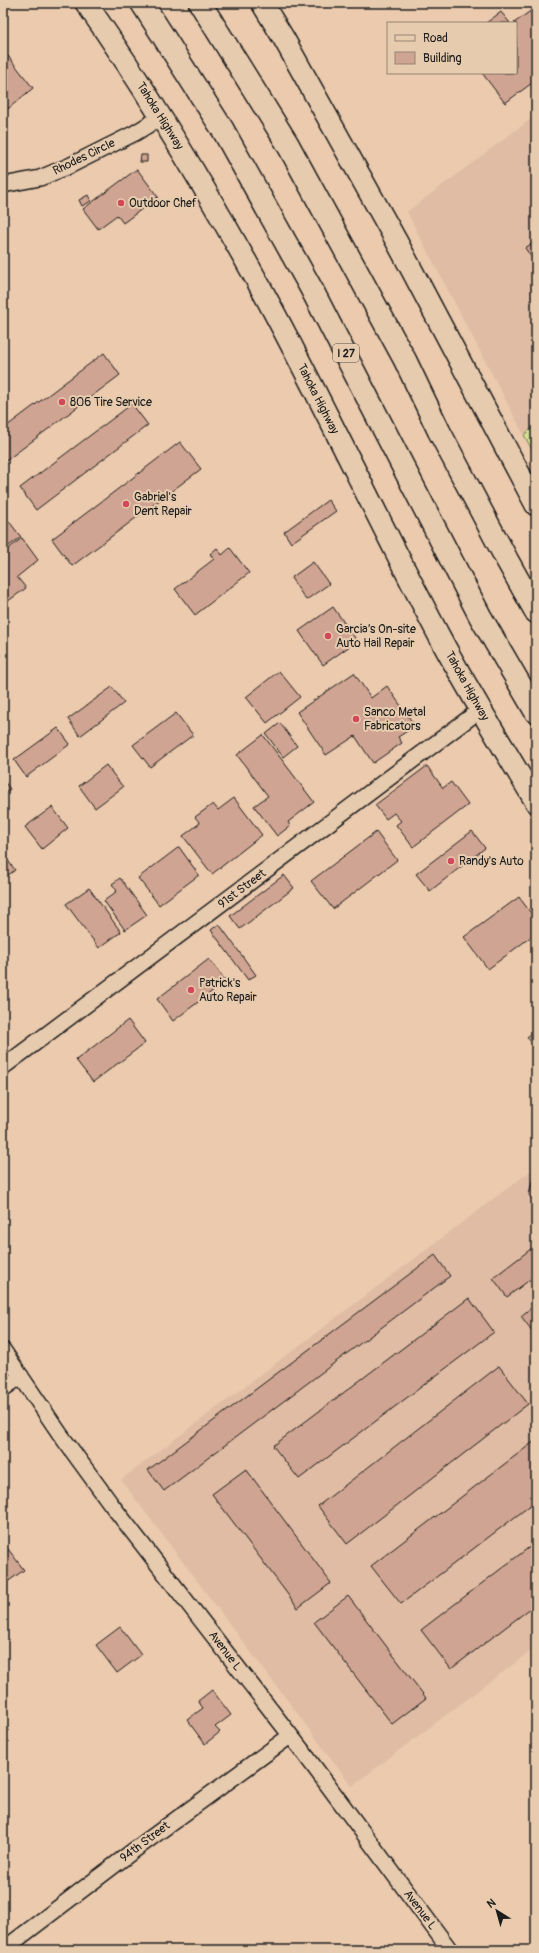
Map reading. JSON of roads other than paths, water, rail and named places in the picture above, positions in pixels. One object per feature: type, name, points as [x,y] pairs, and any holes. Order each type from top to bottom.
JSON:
[{"type":"highway","name":"I 27","points":[[142,3],[223,130],[307,281],[359,378],[477,609],[536,712]]},
{"type":"highway","points":[[200,3],[287,143],[405,360],[439,431],[536,612]]},
{"type":"main road","name":"Tahoka Highway","points":[[86,3],[118,49],[161,117],[262,291],[445,646],[480,710],[536,802]]},
{"type":"main road","points":[[262,3],[284,39],[398,244],[536,505]]},
{"type":"street","name":"Rhodes Circle","points":[[3,185],[40,178],[69,166],[135,133],[161,117]]},
{"type":"street","name":"91st Street","points":[[3,1067],[480,710]]},
{"type":"street","name":"Avenue L","points":[[3,1350],[60,1434],[111,1504],[290,1736],[450,1950]]},
{"type":"street","points":[[3,1390],[21,1376]]},
{"type":"street","name":"94th Street","points":[[3,1950],[133,1851],[290,1736]]},
{"type":"place","name":"Outdoor Chef","points":[[121,203]]},
{"type":"place","name":"806 Tire Service","points":[[62,402]]},
{"type":"place","name":"Gabriel's Dent Repair","points":[[126,504]]},
{"type":"place","name":"Garcia’s On-site Auto Hail Repair","points":[[328,636]]},
{"type":"place","name":"Sanco Metal Fabricators","points":[[356,719]]},
{"type":"place","name":"Randy's Auto","points":[[451,861]]},
{"type":"place","name":"Patrick's Auto Repair","points":[[191,990]]}]
